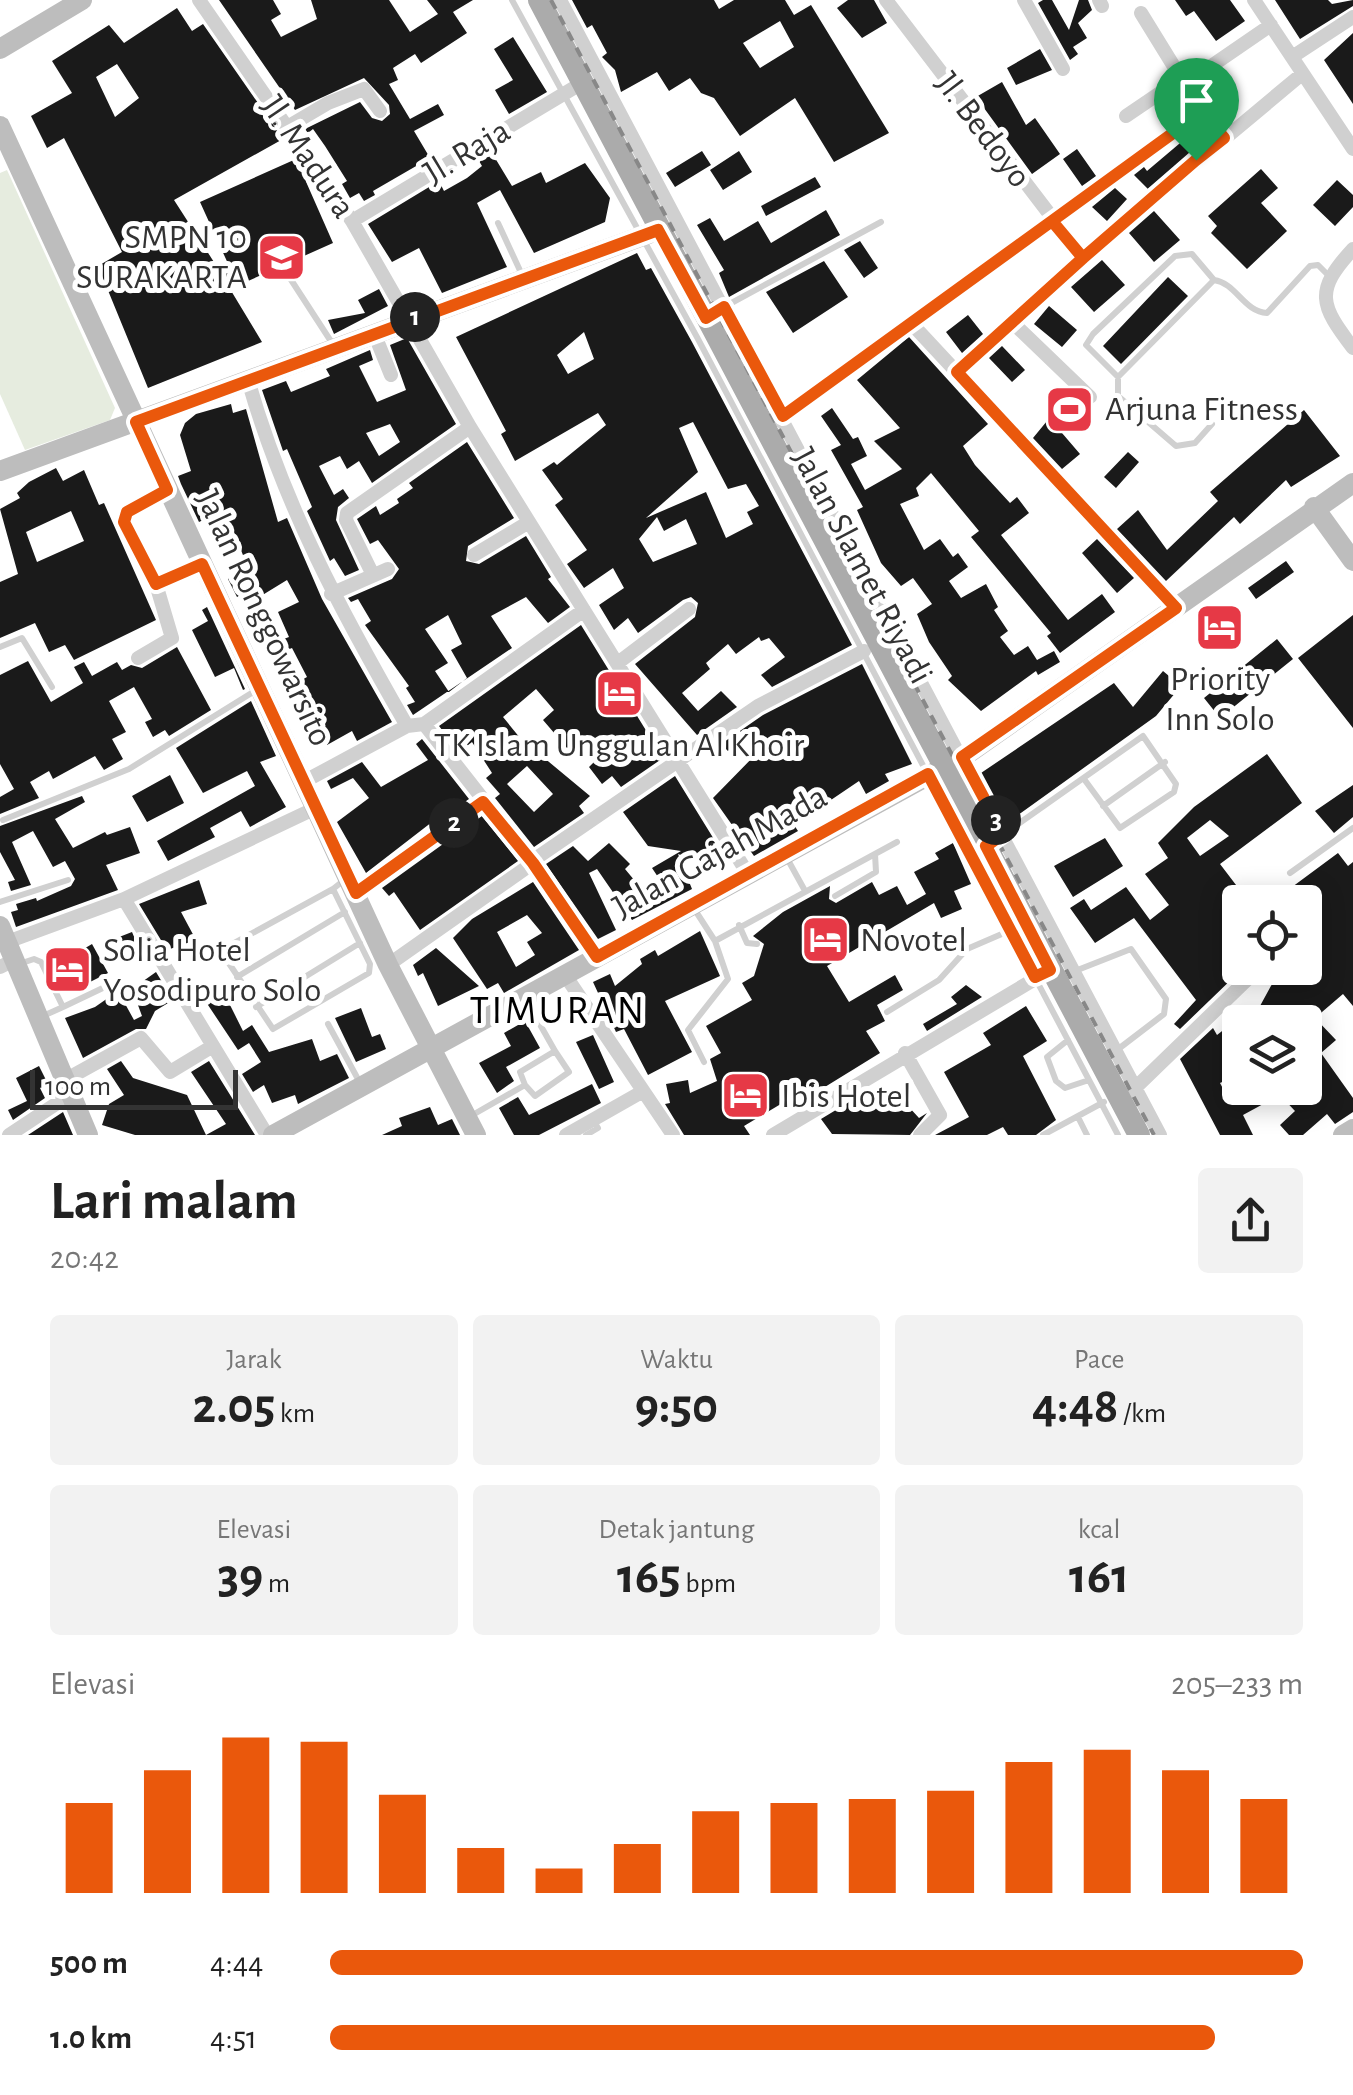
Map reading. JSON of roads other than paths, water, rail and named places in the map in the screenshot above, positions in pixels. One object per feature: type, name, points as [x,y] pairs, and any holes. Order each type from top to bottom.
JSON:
[{"type":"main road","points":[[0,49],[82,0]]},
{"type":"main road","points":[[549,2],[573,88],[631,158],[649,233],[714,313],[772,423],[871,648],[994,840],[1018,926],[1056,975],[1138,1135]]},
{"type":"main road","name":"Jalan Ronggowarsito","points":[[0,126],[318,807],[346,886],[435,1048],[472,1126]]},
{"type":"main road","points":[[0,471],[649,233]]},
{"type":"main road","name":"Jalan Gajah Mada","points":[[270,1135],[435,1048],[946,764],[1353,486]]},
{"type":"main road","points":[[1321,509],[1349,555]]},
{"type":"main road","points":[[7,952],[88,1135]]},
{"type":"main road","points":[[1343,1135],[1353,1128]]},
{"type":"street","name":"Jl. Madura","points":[[198,0],[352,221],[470,427],[748,874]]},
{"type":"street","name":"Jl. Bedoyo","points":[[886,0],[1083,258]]},
{"type":"street","points":[[1024,0],[1063,69]]},
{"type":"street","points":[[1254,0],[1353,148]]},
{"type":"street","points":[[549,2],[714,313]]},
{"type":"street","points":[[1141,12],[1202,112],[1224,138]]},
{"type":"street","points":[[1292,57],[1353,17]]},
{"type":"street","points":[[1126,116],[1185,83],[1271,26]]},
{"type":"street","points":[[957,372],[1083,258],[1302,74]]},
{"type":"street","name":"Jl. Raja","points":[[352,221],[573,88]]},
{"type":"street","points":[[289,126],[328,102],[364,89],[380,111]]},
{"type":"street","points":[[772,423],[1202,112]]},
{"type":"street","points":[[1353,249],[1329,276],[1324,292],[1327,311],[1353,348]]},
{"type":"street","points":[[1012,322],[1090,398]]},
{"type":"street","points":[[912,323],[1176,608]]},
{"type":"street","points":[[374,333],[391,375]]},
{"type":"street","points":[[248,380],[292,512],[331,594],[407,726]]},
{"type":"street","name":"Jalan Slamet Riyadi","points":[[772,423],[946,764]]},
{"type":"street","points":[[373,576],[346,520],[347,513],[470,427]]},
{"type":"street","points":[[138,658],[172,638],[156,584],[124,516],[167,490]]},
{"type":"street","points":[[474,555],[529,522]]},
{"type":"street","points":[[156,584],[202,564]]},
{"type":"street","points":[[331,594],[388,569]]},
{"type":"street","points":[[619,662],[689,609]]},
{"type":"street","points":[[305,781],[407,726],[424,724],[584,610]]},
{"type":"street","points":[[388,965],[758,706],[871,648]]},
{"type":"street","points":[[424,724],[533,862],[597,957]]},
{"type":"street","points":[[346,886],[483,802]]},
{"type":"street","points":[[7,952],[318,807]]},
{"type":"street","points":[[773,1135],[905,1053],[1056,975],[994,840]]},
{"type":"street","points":[[124,899],[270,1135]]},
{"type":"street","points":[[565,976],[672,1135]]},
{"type":"street","points":[[1160,1135],[1121,1097],[1242,985]]},
{"type":"street","points":[[9,1135],[68,1087],[142,1038],[170,1072],[213,1046]]},
{"type":"street","points":[[905,1053],[940,1115],[920,1135]]},
{"type":"street","points":[[566,1135],[640,1092]]},
{"type":"lane","points":[[512,0],[573,88],[871,648]]},
{"type":"lane","points":[[714,313],[880,222]]},
{"type":"lane","points":[[498,223],[524,278]]},
{"type":"lane","points":[[1118,377],[1086,345],[1175,256],[1192,254],[1214,280],[1224,282],[1257,312],[1267,313],[1310,266],[1318,265],[1329,276]]},
{"type":"lane","points":[[284,269],[335,348]]},
{"type":"lane","points":[[1212,424],[1195,443],[1176,446],[1118,396],[1118,377],[1214,280]]},
{"type":"lane","points":[[0,647],[22,638],[52,687]]},
{"type":"lane","points":[[3,820],[129,770],[260,688]]},
{"type":"lane","points":[[994,840],[1143,736],[1165,762],[1176,784],[1174,792],[1120,828],[1084,779]]},
{"type":"lane","points":[[1103,806],[1165,762]]},
{"type":"lane","points":[[888,1012],[940,980],[967,950],[1018,926],[946,764]]},
{"type":"lane","points":[[1290,873],[1353,828]]},
{"type":"lane","points":[[715,941],[738,924],[897,842]]},
{"type":"lane","points":[[785,853],[804,889]]},
{"type":"lane","points":[[835,896],[876,872],[875,854]]},
{"type":"lane","points":[[0,902],[68,880]]},
{"type":"lane","points":[[346,886],[345,912],[370,964],[369,973],[273,1030],[222,954],[227,947],[346,886]]},
{"type":"lane","points":[[691,905],[715,941],[728,979],[688,1030],[704,1062]]},
{"type":"lane","points":[[237,978],[345,912]]},
{"type":"lane","points":[[738,924],[748,943],[757,944]]},
{"type":"lane","points":[[256,1007],[360,942]]},
{"type":"lane","points":[[1068,1040],[1047,1057],[1056,1081],[1065,1088],[1103,1062],[1164,1014],[1166,998],[1131,948],[1056,975],[1068,1040],[1103,1062]]},
{"type":"lane","points":[[7,952],[41,962],[63,1007]]},
{"type":"lane","points":[[39,1018],[107,986]]},
{"type":"lane","points":[[538,1021],[555,1051],[568,1077],[536,1096],[525,1085],[520,1072],[555,1051]]},
{"type":"lane","points":[[328,1024],[362,1086]]},
{"type":"lane","points":[[472,1126],[525,1085]]},
{"type":"lane","points":[[1044,1135],[1121,1097]]},
{"type":"lane","points":[[1118,1135],[1121,1097]]},
{"type":"lane","points":[[1121,1097],[1148,1135]]},
{"type":"lane","points":[[1078,1117],[1087,1135]]},
{"type":"lane","points":[[586,1135],[598,1128],[593,1120]]},
{"type":"railway","points":[[551,0],[1154,1135]]},
{"type":"place","name":"SMPN 10 SURAKARTA","points":[[282,257]]},
{"type":"place","name":"Arjuna Fitness","points":[[1070,409]]},
{"type":"place","name":"Priority Inn Solo","points":[[1220,627]]},
{"type":"place","name":"TK Islam Unggulan Al Khoir","points":[[619,693]]},
{"type":"place","name":"Novotel","points":[[825,940]]},
{"type":"place","name":"Solia Hotel Yosodipuro Solo","points":[[68,970]]},
{"type":"place","name":"Ibis Hotel","points":[[746,1096]]},
{"type":"district","name":"TIMURAN","points":[[558,1011]]}]
